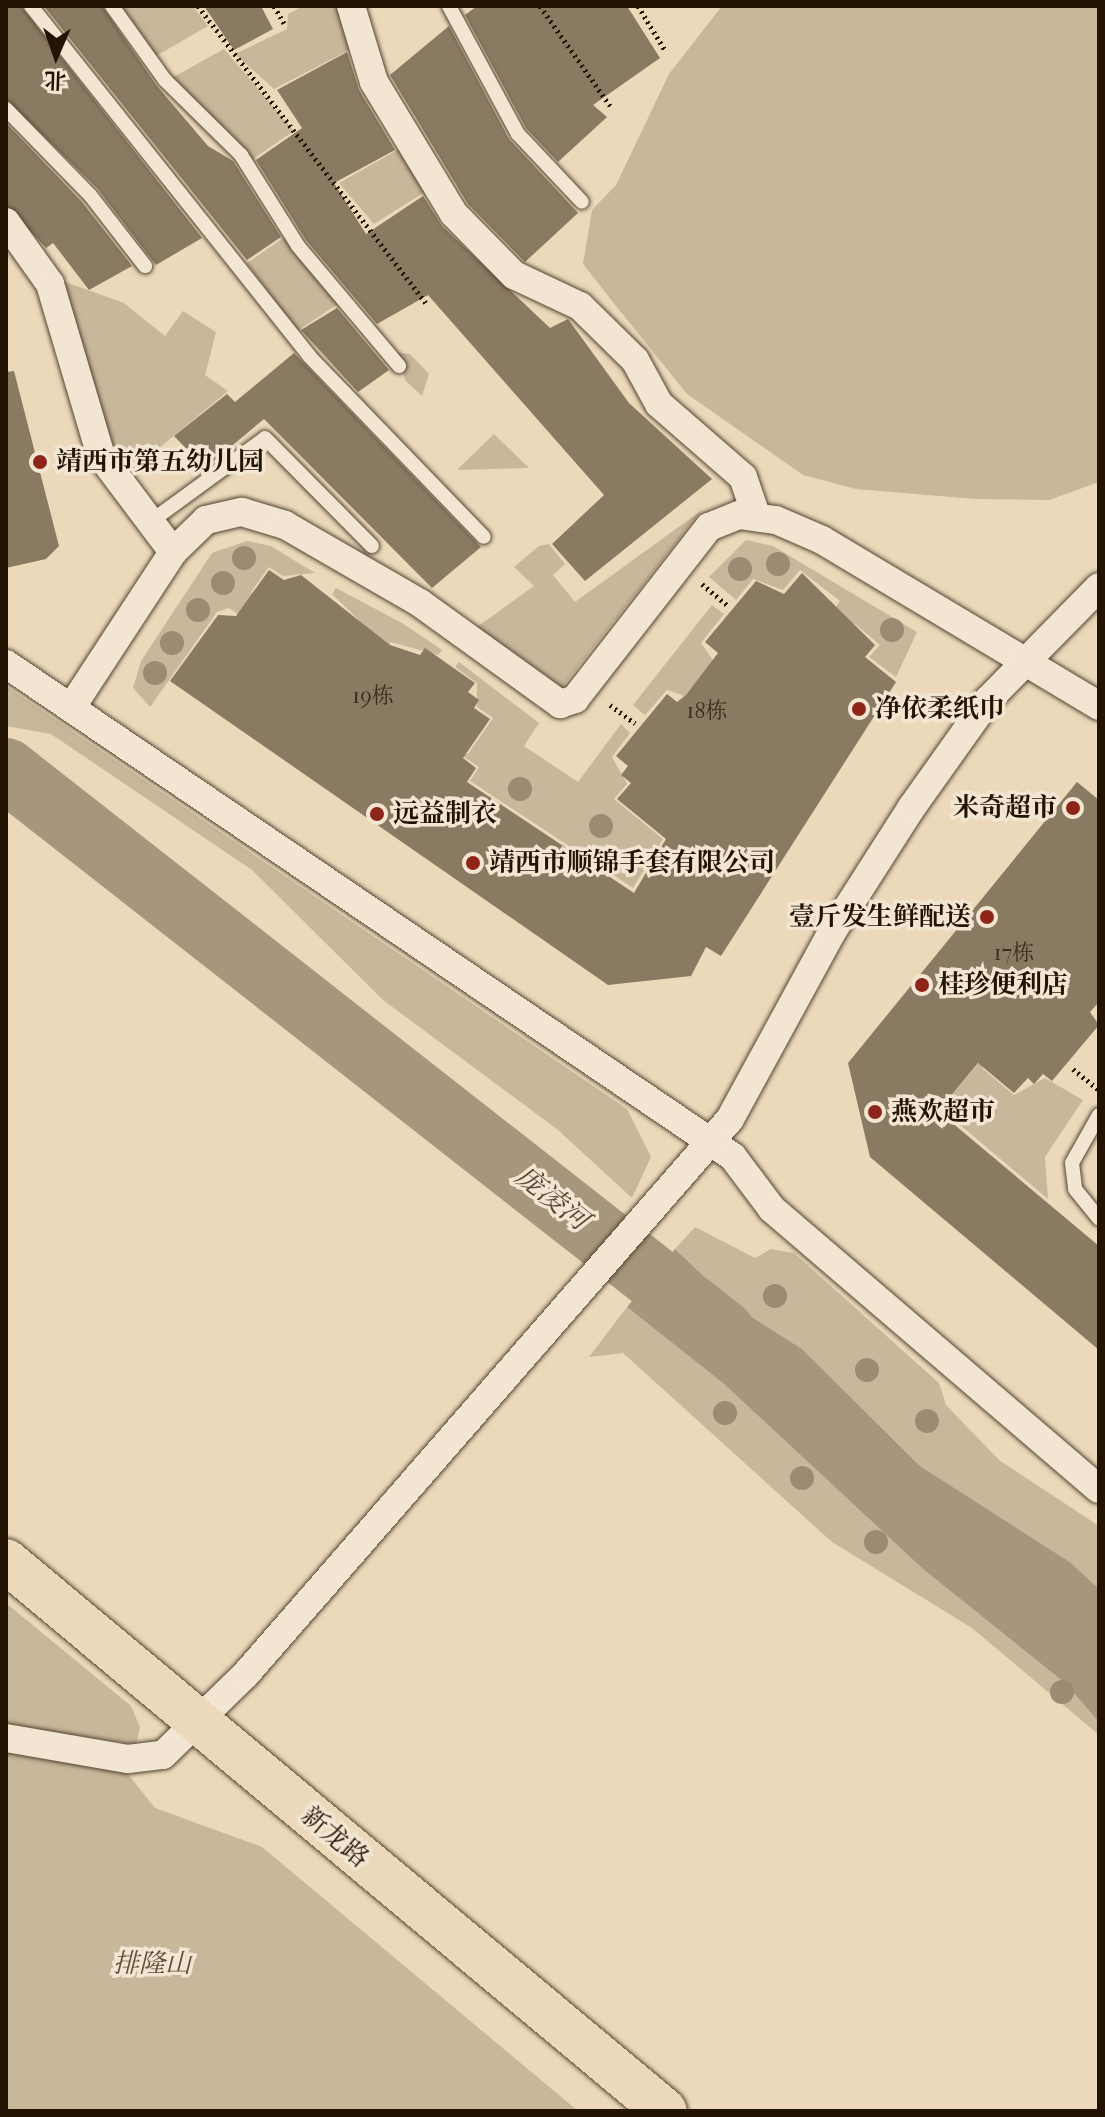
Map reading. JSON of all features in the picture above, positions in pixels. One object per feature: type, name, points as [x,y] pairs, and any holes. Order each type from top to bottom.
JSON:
[{"type":"main road","name":"新龙路","points":[[6,1561],[191,1727],[644,2111]]},
{"type":"main road","name":"新龙路","points":[[6,1581],[665,2111]]},
{"type":"street","points":[[351,6],[374,82],[454,214],[514,275],[580,306],[635,360],[659,404],[743,477],[756,515]]},
{"type":"street","points":[[6,222],[50,284],[101,456],[173,552]]},
{"type":"street","points":[[71,708],[173,552],[206,520],[262,515],[420,603],[569,705],[709,527],[756,515],[822,540],[961,630],[1094,692]]},
{"type":"street","points":[[6,1738],[147,1759],[163,1755],[191,1727],[552,1326],[661,1191],[730,1119],[832,932],[912,807],[988,700],[1099,587]]},
{"type":"street","points":[[6,664],[733,1157],[772,1209],[1099,1489]]},
{"type":"lane","points":[[31,6],[317,366],[484,537]]},
{"type":"lane","points":[[112,6],[165,80],[241,155],[298,246],[399,366]]},
{"type":"lane","points":[[449,6],[518,134],[582,202]]},
{"type":"lane","points":[[6,109],[145,266]]},
{"type":"lane","points":[[150,522],[265,438],[372,546]]},
{"type":"lane","points":[[1099,1115],[1072,1163],[1075,1189],[1099,1219]]},
{"type":"path","points":[[198,6],[426,303]]},
{"type":"path","points":[[274,6],[284,23]]},
{"type":"path","points":[[540,6],[611,107]]},
{"type":"path","points":[[638,6],[665,50]]},
{"type":"path","points":[[1073,1069],[1099,1090]]},
{"type":"green space","points":[[193,6],[208,26],[156,56],[123,8]]},
{"type":"green space","points":[[303,6],[343,6],[353,48],[274,89],[235,54],[287,29],[288,14]]},
{"type":"green space","points":[[722,6],[1099,6],[1099,482],[1049,500],[975,499],[856,489],[803,475],[687,394],[616,306],[583,264],[592,210],[616,185],[669,74]]},
{"type":"green space","points":[[224,49],[294,131],[250,161],[170,79]]},
{"type":"green space","points":[[401,148],[428,190],[374,224],[339,183]]},
{"type":"green space","points":[[289,234],[339,303],[296,332],[247,263]]},
{"type":"green space","points":[[60,280],[124,303],[165,336],[183,311],[216,332],[205,375],[228,391],[123,478]]},
{"type":"green space","points":[[394,352],[410,354],[429,374],[422,396],[406,381]]},
{"type":"green space","points":[[494,434],[529,468],[457,470]]},
{"type":"green space","points":[[702,510],[562,687],[477,627],[534,586],[514,567],[539,546],[549,544],[565,564],[553,575],[575,602]]},
{"type":"green space","points":[[746,540],[773,546],[917,632],[896,677],[869,657],[880,645],[855,624],[846,633],[828,618],[840,601],[800,570],[783,590],[753,579],[736,600],[709,577]]},
{"type":"green space","points":[[247,541],[271,546],[315,573],[283,576],[269,567],[251,592],[259,601],[247,620],[229,608],[217,612],[150,707],[133,688],[141,661],[212,553]]},
{"type":"green space","points":[[336,588],[402,623],[442,650],[438,655],[391,642],[367,673],[359,620],[332,594]]},
{"type":"green space","points":[[712,605],[724,614],[701,643],[721,672],[696,700],[667,690],[645,715],[633,705]]},
{"type":"green space","points":[[459,662],[539,723],[524,746],[578,782],[621,724],[630,733],[612,757],[627,784],[614,799],[663,839],[633,888],[470,781],[479,767],[449,747],[468,754],[493,718],[477,707],[477,683],[455,667]]},
{"type":"green space","points":[[6,686],[627,1109],[651,1157],[632,1198],[558,1130],[383,1000],[252,870],[51,734],[6,726]]},
{"type":"green space","points":[[991,1049],[982,1068],[1014,1095],[1045,1078],[1083,1100],[1045,1157],[1048,1199],[940,1108]]},
{"type":"green space","points":[[695,1227],[755,1258],[771,1249],[794,1253],[939,1383],[946,1405],[999,1460],[1099,1526],[1099,1589],[1070,1562],[920,1466],[802,1349],[736,1307],[675,1249]]},
{"type":"green space","points":[[627,1307],[724,1384],[923,1569],[1065,1683],[1099,1722],[1099,1735],[972,1628],[832,1542],[623,1353],[589,1357]]},
{"type":"green space","points":[[6,1603],[131,1706],[140,1727],[136,1745],[6,1724]]},
{"type":"green space","name":"排隆山","points":[[6,1752],[88,1760],[127,1773],[155,1808],[262,1847],[578,2111],[6,2111]]},
{"type":"shaded area","points":[[675,1249],[736,1307],[802,1349],[920,1466],[1070,1562],[1099,1589],[1099,1722],[1065,1683],[923,1569],[724,1384],[627,1307]]},
{"type":"building","points":[[6,6],[21,6],[202,238],[156,265],[97,188],[6,99]]},
{"type":"building","points":[[44,6],[102,6],[157,86],[208,146],[233,161],[281,237],[247,260]]},
{"type":"building","points":[[204,6],[261,6],[273,29],[234,50]]},
{"type":"building","points":[[477,6],[627,6],[660,58],[593,105],[607,117],[558,162],[526,128],[465,15]]},
{"type":"building","points":[[449,26],[509,139],[578,213],[525,262],[468,204],[390,75]]},
{"type":"building","points":[[347,52],[359,90],[395,150],[334,183],[366,234],[423,196],[442,226],[550,328],[568,319],[629,403],[712,479],[585,581],[552,544],[604,495],[428,295],[377,324],[306,240],[256,160],[302,128],[277,90]]},
{"type":"building","points":[[6,123],[82,202],[132,266],[89,290],[53,243],[46,248],[6,205]]},
{"type":"building","points":[[337,308],[389,370],[358,392],[301,330]]},
{"type":"building","points":[[294,353],[481,547],[432,588],[264,419],[205,468],[174,436],[227,394],[235,402]]},
{"type":"building","points":[[14,371],[59,546],[46,559],[6,568],[6,372]]},
{"type":"building","points":[[269,570],[284,580],[301,575],[390,645],[420,655],[425,648],[475,683],[468,692],[479,700],[474,708],[490,719],[463,758],[476,768],[467,782],[634,893],[666,839],[617,799],[631,783],[621,775],[628,766],[616,756],[667,694],[677,702],[686,695],[718,653],[705,642],[756,581],[784,594],[802,573],[875,645],[865,657],[896,682],[721,956],[706,947],[691,976],[608,985],[170,681],[218,615],[236,616]]},
{"type":"building","points":[[1077,782],[1099,800],[1099,1002],[1090,1012],[1099,1025],[1052,1081],[1043,1074],[1034,1084],[1028,1078],[1014,1093],[978,1063],[938,1111],[1099,1246],[1099,1350],[870,1157],[848,1063]]},
{"type":"waterway","name":"庞凌河","points":[[6,770],[723,1332]]},
{"type":"place","name":"靖西市第五幼儿园","points":[[40,462]]},
{"type":"place","name":"净依柔纸巾","points":[[859,709]]},
{"type":"place","name":"米奇超市","points":[[1073,808]]},
{"type":"place","name":"远益制衣","points":[[377,814]]},
{"type":"place","name":"靖西市顺锦手套有限公司","points":[[473,863]]},
{"type":"place","name":"壹斤发生鲜配送","points":[[987,917]]},
{"type":"place","name":"桂珍便利店","points":[[922,985]]},
{"type":"place","name":"燕欢超市","points":[[875,1112]]}]
